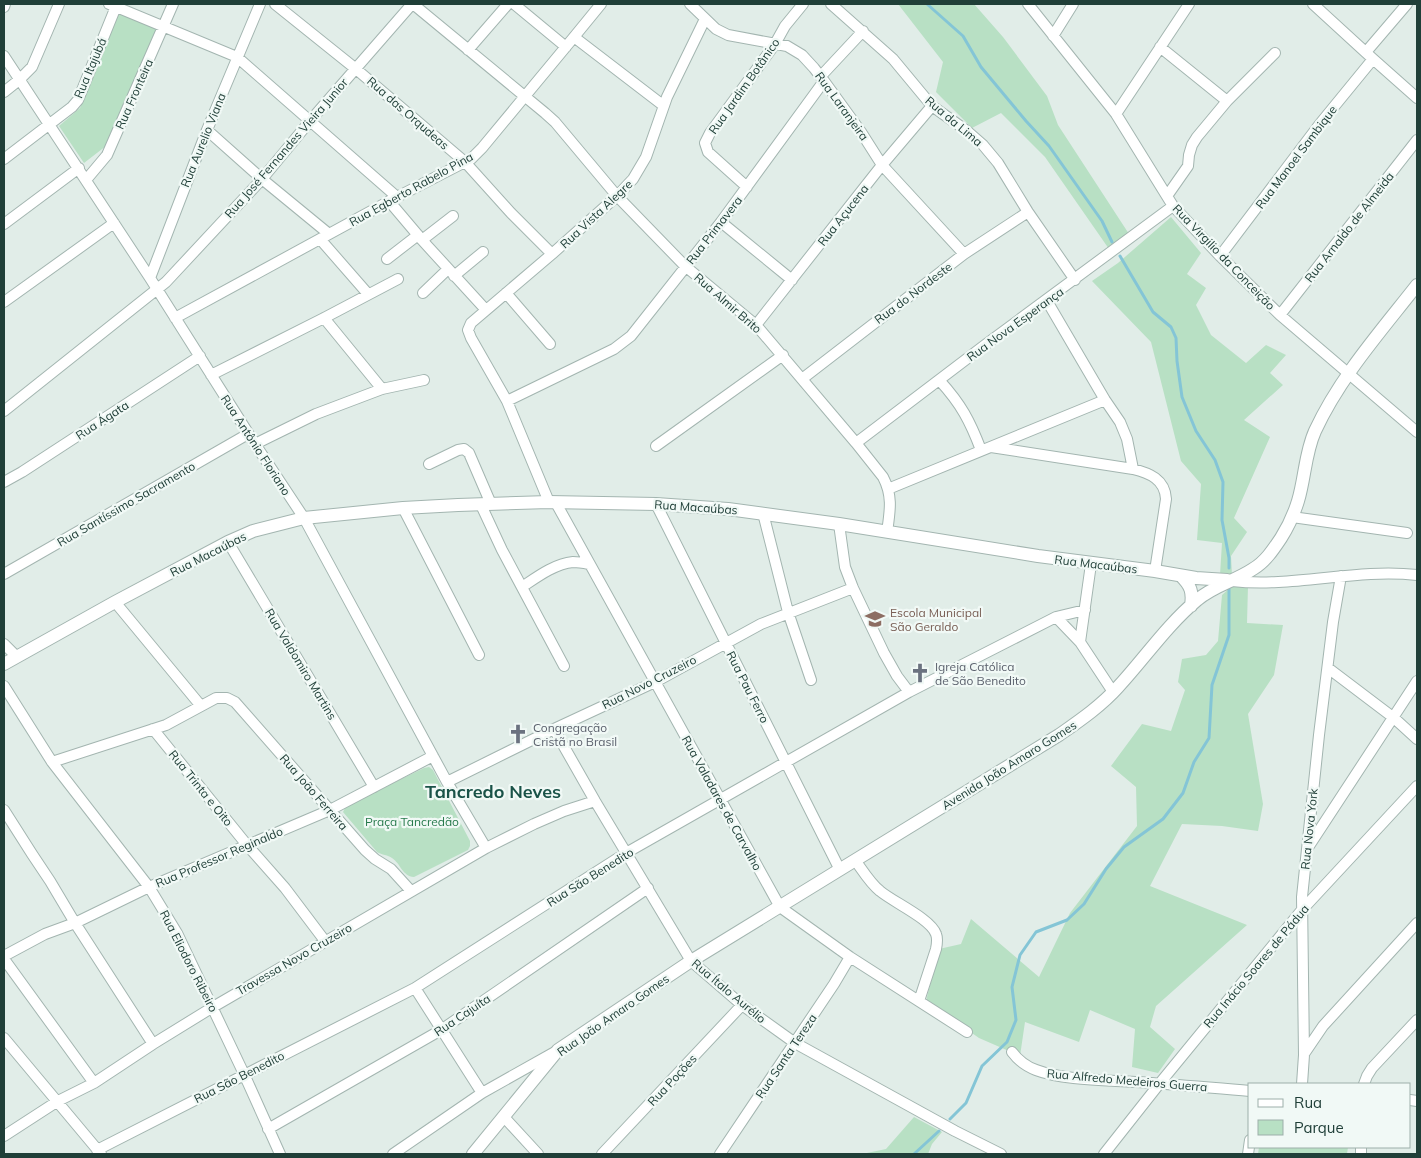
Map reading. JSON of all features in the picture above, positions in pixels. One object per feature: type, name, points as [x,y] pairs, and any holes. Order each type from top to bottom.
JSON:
[{"type":"street","points":[[4,92],[19,80],[36,61],[59,4]]},
{"type":"street","name":"Rua Fronteira","points":[[86,180],[107,155],[173,4]]},
{"type":"street","name":"Rua Aurelio Viana","points":[[150,278],[207,130],[260,4]]},
{"type":"street","name":"Rua das Orqudeas","points":[[275,4],[356,69],[465,162],[510,213],[552,254]]},
{"type":"street","name":"Rua José Fernandes Vieira Junior","points":[[4,411],[166,282],[262,179],[412,4]]},
{"type":"street","name":"Rua Almir Brito","points":[[412,4],[525,95],[555,122],[617,196],[685,266],[756,325],[783,355],[883,477],[891,504],[887,532]]},
{"type":"street","points":[[468,50],[508,4]]},
{"type":"street","points":[[514,4],[566,47]]},
{"type":"street","name":"Rua Egberto Rabelo Pina","points":[[175,318],[324,236],[471,159],[601,4]]},
{"type":"street","name":"Rua Laranjeira","points":[[690,4],[716,29],[728,35],[787,46],[802,55],[861,132],[882,165],[964,254]]},
{"type":"street","name":"Rua Jardim Botânico","points":[[747,187],[708,152],[705,143],[710,133],[785,26],[804,4]]},
{"type":"street","name":"Rua da Lima","points":[[831,4],[893,59],[932,106],[983,145],[998,163],[1028,212],[1075,280]]},
{"type":"street","name":"Rua Virgilio da Conceição","points":[[1028,4],[1116,114],[1173,206],[1280,315],[1417,432]]},
{"type":"street","points":[[1053,36],[1073,4]]},
{"type":"street","points":[[1116,114],[1189,4]]},
{"type":"street","points":[[1313,4],[1417,98]]},
{"type":"street","name":"Rua Manoel Sambique","points":[[1220,256],[1407,4]]},
{"type":"street","points":[[114,5],[237,57],[310,121],[393,199],[420,238],[486,310]]},
{"type":"street","name":"Rua Itajubá","points":[[4,159],[72,107],[78,100],[114,5]]},
{"type":"street","name":"Rua Vista Alegre","points":[[471,323],[552,254],[617,196],[633,179],[646,157],[664,106],[705,19]]},
{"type":"street","name":"Rua Primavera","points":[[507,401],[614,349],[638,328],[747,187],[822,79],[862,31]]},
{"type":"street","points":[[574,38],[664,106]]},
{"type":"street","points":[[1160,47],[1227,101]]},
{"type":"street","points":[[1166,196],[1188,166],[1191,150],[1197,137],[1227,101],[1275,52]]},
{"type":"street","name":"Rua Antônio Floriano","points":[[4,56],[48,125],[79,168],[248,434],[304,518],[433,756],[486,848]]},
{"type":"street","name":"Rua Açucena","points":[[756,325],[882,165],[932,106]]},
{"type":"street","points":[[207,130],[324,236],[368,294]]},
{"type":"street","name":"Rua Arnaldo de Almeida","points":[[1280,315],[1417,140]]},
{"type":"street","points":[[4,224],[79,168]]},
{"type":"street","name":"Rua Nova Esperança","points":[[856,442],[1173,206]]},
{"type":"street","name":"Rua do Nordeste","points":[[802,379],[964,254],[1028,212]]},
{"type":"street","points":[[387,259],[453,216]]},
{"type":"street","points":[[721,222],[792,280]]},
{"type":"street","points":[[4,302],[114,223]]},
{"type":"street","points":[[423,293],[451,272],[483,252]]},
{"type":"street","points":[[211,375],[398,279]]},
{"type":"street","points":[[1349,373],[1417,285]]},
{"type":"street","points":[[506,293],[550,344]]},
{"type":"street","points":[[1047,301],[1124,430],[1131,454],[1132,469]]},
{"type":"street","points":[[324,318],[382,389]]},
{"type":"street","name":"Rua Valadares de Carvalho","points":[[471,323],[468,327],[468,334],[507,401],[552,502],[590,564],[780,907],[850,957],[967,1032]]},
{"type":"street","points":[[656,446],[783,355]]},
{"type":"street","name":"Rua Ágata","points":[[4,482],[200,356]]},
{"type":"street","name":"Avenida João Amaro Gomes","points":[[780,907],[1079,721],[1113,692],[1191,606],[1208,592],[1245,574],[1260,564],[1282,536],[1292,517],[1314,433],[1349,373]]},
{"type":"street","points":[[255,444],[316,414],[382,389],[424,380]]},
{"type":"street","points":[[940,380],[964,411],[986,449]]},
{"type":"street","points":[[888,489],[1105,400]]},
{"type":"street","name":"Rua Santíssimo Sacramento","points":[[4,574],[248,434]]},
{"type":"street","points":[[429,464],[458,450],[464,449],[469,453],[492,528],[564,666]]},
{"type":"street","points":[[986,449],[1132,469],[1157,478],[1165,489],[1166,503],[1155,571]]},
{"type":"street","name":"Rua Macaúbas","points":[[4,664],[115,602],[228,542],[253,531],[304,518],[458,504],[486,505],[552,502],[656,504],[728,509],[839,524],[1091,564],[1155,571],[1210,580],[1287,582],[1341,576],[1400,573],[1417,575]]},
{"type":"street","name":"Rua Pau Ferro","points":[[656,504],[840,870]]},
{"type":"street","points":[[402,508],[479,655]]},
{"type":"street","points":[[763,513],[788,612],[811,680]]},
{"type":"street","points":[[1292,517],[1407,533]]},
{"type":"street","points":[[839,524],[845,567],[853,588],[884,653],[909,692]]},
{"type":"street","name":"Rua Valdomiro Martins","points":[[228,542],[374,787]]},
{"type":"street","points":[[522,587],[551,569],[564,564],[574,562],[590,564]]},
{"type":"street","points":[[1080,642],[1091,564]]},
{"type":"street","points":[[1181,576],[1192,589],[1191,606]]},
{"type":"street","name":"Rua Nova York","points":[[1302,1083],[1304,1055],[1302,897],[1328,668],[1341,576]]},
{"type":"street","name":"Rua Novo Cruzeiro","points":[[448,782],[554,728],[655,682],[761,624],[853,588]]},
{"type":"street","points":[[52,762],[153,729],[176,720],[201,706],[115,602]]},
{"type":"street","name":"Rua São Benedito","points":[[99,1152],[244,1074],[415,988],[626,853],[909,692],[1056,617],[1085,610]]},
{"type":"street","points":[[1056,617],[1080,642],[1113,692]]},
{"type":"street","points":[[4,644],[17,656]]},
{"type":"street","points":[[1328,668],[1394,718],[1417,739]]},
{"type":"street","points":[[1306,852],[1417,680]]},
{"type":"street","name":"Rua Eliodoro Ribeiro","points":[[4,686],[52,762],[149,888],[177,933],[280,1154]]},
{"type":"street","name":"Rua João Ferreira","points":[[201,706],[216,698],[226,698],[235,702],[365,850],[374,859],[391,869],[411,891]]},
{"type":"street","name":"Rua Ítalo Aurélio","points":[[554,728],[595,801],[692,961],[742,1005],[795,1043],[955,1131],[1001,1154]]},
{"type":"street","name":"Rua Trinta e Oito","points":[[153,729],[247,845],[285,888],[325,941]]},
{"type":"street","name":"Rua Professor Reginaldo","points":[[4,957],[45,934],[330,810],[433,756]]},
{"type":"street","name":"Rua Inácio Soares de Pádua","points":[[1104,1154],[1302,911],[1417,786]]},
{"type":"street","name":"Travessa Novo Cruzeiro","points":[[4,1136],[58,1102],[94,1083],[213,1007],[486,848],[564,810],[595,801]]},
{"type":"street","points":[[4,810],[153,1044]]},
{"type":"street","points":[[855,860],[878,890],[929,924],[936,932],[936,949],[919,1001]]},
{"type":"street","name":"Rua Cajuíta","points":[[268,1129],[441,1030],[648,888]]},
{"type":"street","name":"Rua João Amaro Gomes","points":[[474,1154],[558,1050],[692,961],[780,907]]},
{"type":"street","points":[[1304,1055],[1322,1026],[1417,923]]},
{"type":"street","points":[[4,957],[94,1083]]},
{"type":"street","name":"Rua Santa Tereza","points":[[720,1154],[834,984],[850,957]]},
{"type":"street","points":[[415,988],[482,1093]]},
{"type":"street","name":"Rua Poções","points":[[602,1154],[742,1005]]},
{"type":"street","points":[[1364,1083],[1372,1068],[1417,1020]]},
{"type":"street","points":[[4,1038],[99,1152]]},
{"type":"street","points":[[393,1154],[482,1093],[558,1050]]},
{"type":"street","name":"Rua Alfredo Medeiros Guerra","points":[[1012,1052],[1026,1066],[1054,1075],[1248,1091]]},
{"type":"street","points":[[504,1117],[538,1154]]},
{"type":"green space","points":[[898,4],[974,4],[1003,37],[1047,96],[1058,125],[1129,234],[1109,249],[1045,157],[1001,113],[972,128],[936,92],[943,62]]},
{"type":"green space","points":[[119,13],[157,29],[106,146],[84,163],[59,126],[80,108]]},
{"type":"green space","points":[[1171,217],[1201,253],[1187,274],[1206,288],[1196,305],[1211,335],[1246,363],[1266,345],[1286,355],[1270,373],[1283,385],[1244,420],[1270,437],[1234,518],[1247,532],[1231,556],[1232,576],[1220,575],[1222,543],[1197,540],[1201,484],[1181,461],[1151,342],[1092,281],[1118,263]]},
{"type":"green space","points":[[1232,586],[1248,586],[1247,623],[1283,625],[1274,675],[1248,714],[1263,804],[1258,831],[1222,826],[1182,824],[1150,886],[1247,925],[1156,1006],[1150,1027],[1175,1049],[1158,1073],[1132,1067],[1135,1029],[1090,1010],[1079,1042],[1025,1022],[1020,1056],[979,1038],[926,1001],[939,949],[961,944],[971,919],[1039,977],[1070,913],[1137,826],[1136,787],[1111,766],[1142,724],[1171,731],[1185,690],[1178,682],[1182,659],[1206,655],[1218,641],[1222,595]]},
{"type":"green space","name":"Praça Tancredão","points":[[429,767],[433,770],[470,841],[470,846],[468,850],[414,877],[404,872],[395,860],[377,852],[343,812],[346,806]]},
{"type":"green space","points":[[914,1117],[942,1132],[932,1144],[928,1154],[862,1154],[886,1149]]},
{"type":"green space","points":[[1259,1148],[1348,1148],[1347,1154],[1258,1154]]},
{"type":"waterway","points":[[927,4],[963,36],[981,67],[1049,146],[1102,221],[1112,242]]},
{"type":"waterway","points":[[1120,256],[1153,312],[1171,327],[1176,338],[1182,397],[1196,431],[1215,460],[1223,482],[1222,520],[1229,568]]},
{"type":"waterway","points":[[950,1119],[966,1103],[982,1066],[1007,1042],[1016,1020],[1012,987],[1020,955],[1036,932],[1067,920],[1084,904],[1106,869],[1124,847],[1163,819],[1183,793],[1194,762],[1209,738],[1212,685],[1229,635],[1229,586]]},
{"type":"waterway","points":[[914,1154],[939,1131]]},
{"type":"place","name":"Escola Municipal São Geraldo","points":[[875,619]]},
{"type":"place","name":"Igreja Católica de São Benedito","points":[[920,673]]},
{"type":"place","name":"Congregação Cristã no Brasil","points":[[518,734]]},
{"type":"district","name":"Tancredo Neves","points":[[493,791]]}]
